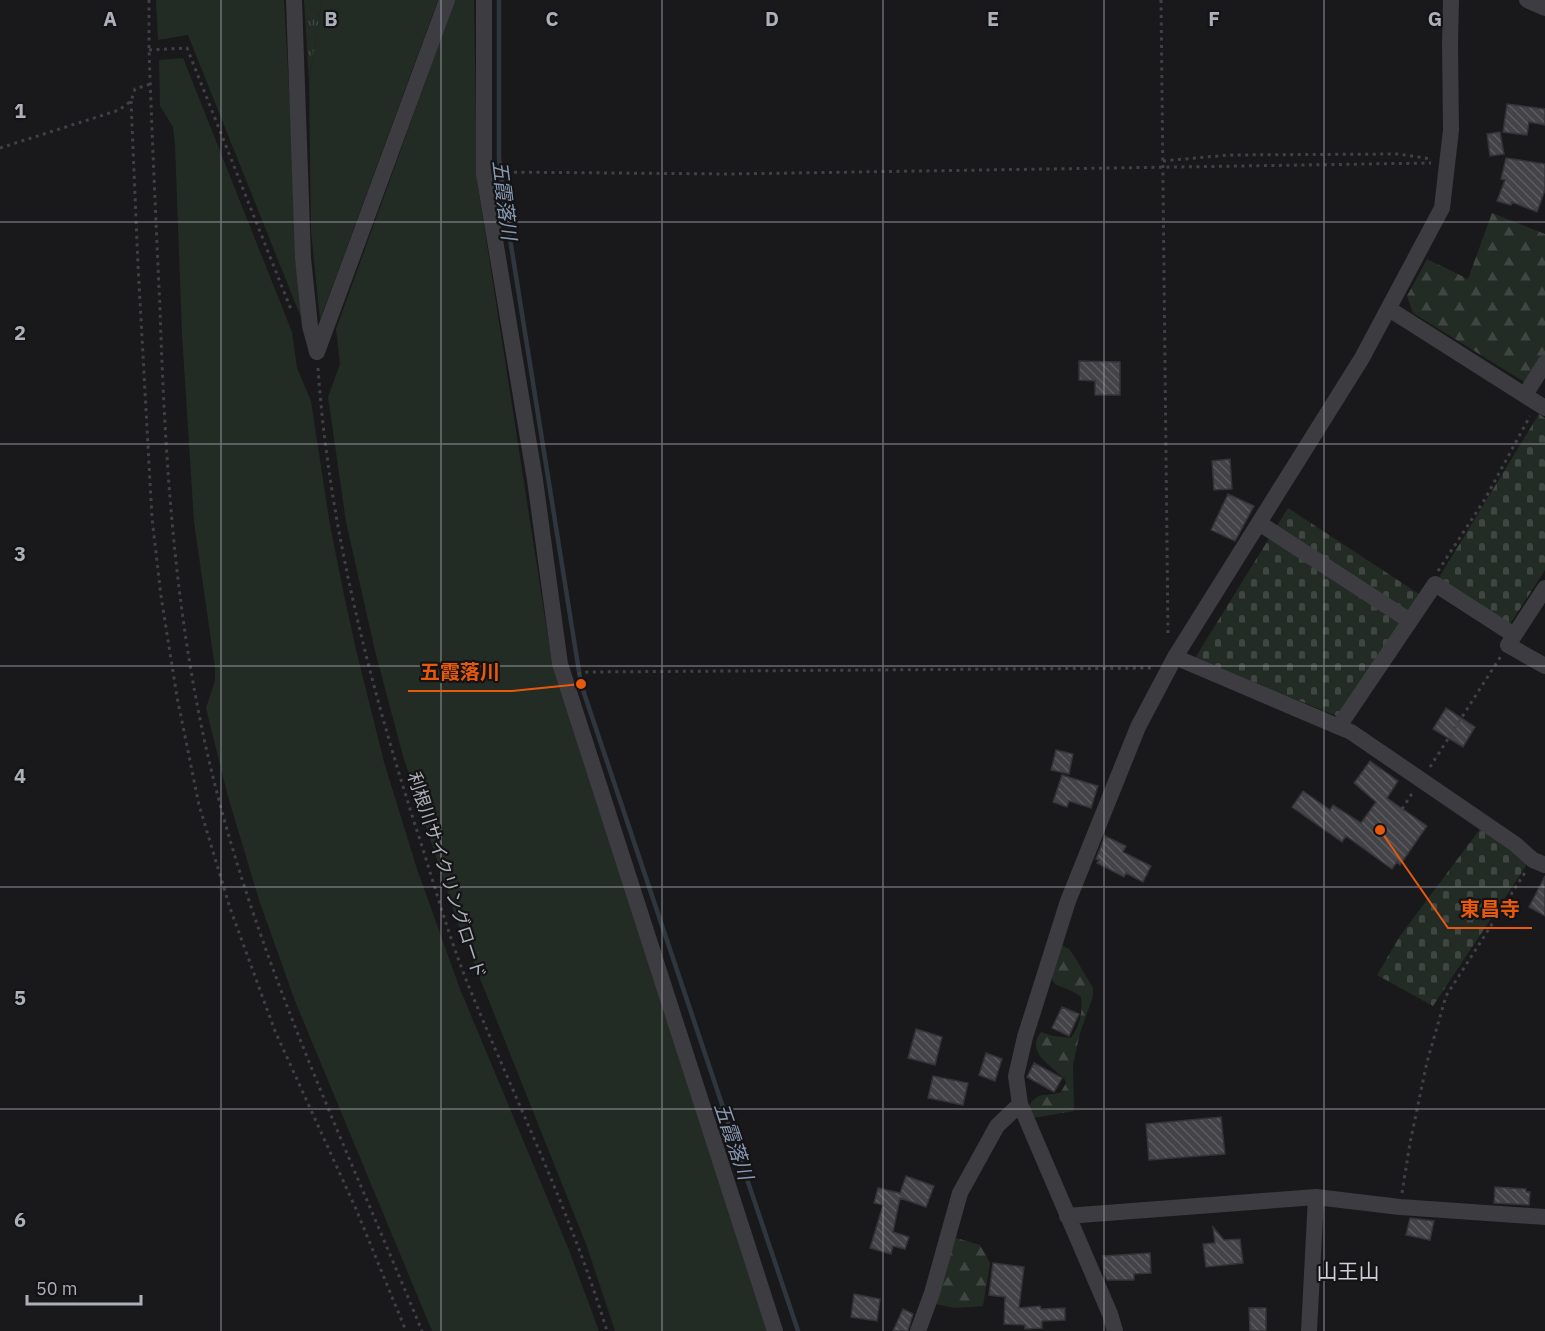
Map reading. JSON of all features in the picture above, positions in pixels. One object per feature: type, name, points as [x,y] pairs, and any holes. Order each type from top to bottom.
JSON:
[{"type":"street","points":[[294,0],[303,258],[310,326],[317,352]]},
{"type":"street","points":[[317,352],[447,0]]},
{"type":"street","points":[[484,0],[484,174],[535,480],[560,664],[775,1331]]},
{"type":"street","points":[[1115,1331],[1110,1314],[1020,1104],[1016,1076],[1024,1037],[1068,901],[1138,727],[1175,657],[1362,358],[1442,208],[1451,130],[1451,0]]},
{"type":"street","points":[[1527,0],[1545,8]]},
{"type":"street","points":[[1389,309],[1536,402],[1545,363]]},
{"type":"street","points":[[1259,523],[1410,621]]},
{"type":"street","points":[[1339,726],[1435,584],[1545,666]]},
{"type":"street","points":[[1511,640],[1545,588]]},
{"type":"street","points":[[1175,657],[1351,732],[1539,862]]},
{"type":"street","points":[[918,1331],[932,1293],[960,1193],[997,1126],[1020,1104]]},
{"type":"street","points":[[1067,1216],[1316,1197],[1545,1217]]},
{"type":"street","points":[[1309,1331],[1316,1197]]},
{"type":"path","points":[[149,0],[150,84],[165,451],[178,585],[207,752],[252,910],[283,994],[422,1331]]},
{"type":"path","points":[[588,672],[1156,668],[1175,657],[1167,633],[1161,0]]},
{"type":"path","points":[[149,50],[187,48],[294,316]]},
{"type":"path","points":[[150,84],[135,89],[131,101],[152,518],[160,596],[177,697],[199,805],[230,908],[275,1031],[356,1209],[406,1331]]},
{"type":"path","points":[[0,148],[119,110],[131,101]]},
{"type":"path","points":[[1163,161],[1228,156],[1398,154],[1421,156],[1448,163]]},
{"type":"path","points":[[507,171],[730,174],[1448,163]]},
{"type":"path","name":"利根川サイクリングロード","points":[[317,352],[321,410],[352,593],[382,715],[411,814],[468,985],[578,1246],[608,1331]]},
{"type":"path","points":[[1435,584],[1438,572],[1485,499],[1536,402]]},
{"type":"path","points":[[1402,808],[1511,640]]},
{"type":"path","points":[[1400,1206],[1427,1062],[1446,996],[1539,862]]},
{"type":"green space","points":[[156,0],[284,0],[302,320],[188,35],[158,40]]},
{"type":"green space","points":[[304,0],[322,0],[309,80]]},
{"type":"green space","points":[[322,0],[438,0],[320,320],[311,231],[309,80]]},
{"type":"green space","points":[[455,0],[474,0],[477,180],[553,669],[770,1331],[615,1331],[586,1244],[457,921],[403,756],[375,651],[346,522],[328,397],[340,364],[336,329]]},
{"type":"green space","points":[[183,58],[292,332],[297,368],[311,401],[330,525],[357,654],[384,762],[417,869],[460,989],[569,1250],[599,1331],[432,1331],[295,1001],[259,900],[227,793],[206,708],[215,681],[215,668],[194,522],[182,334],[175,145],[173,127],[160,106],[159,60]]},
{"type":"green space","points":[[1492,213],[1545,234],[1545,356],[1526,383],[1413,313],[1407,296],[1427,259],[1468,279]]},
{"type":"green space","points":[[1539,414],[1545,418],[1545,570],[1510,624],[1441,579],[1440,576]]},
{"type":"green space","points":[[1288,508],[1419,594],[1339,717],[1195,658]]},
{"type":"green space","points":[[1483,825],[1527,859],[1526,866],[1433,1006],[1377,975],[1400,936]]},
{"type":"green space","points":[[1061,945],[1069,949],[1074,956],[1093,988],[1093,996],[1080,1033],[1073,1065],[1074,1111],[1033,1118],[1029,1107],[1032,1101],[1039,1096],[1061,1092],[1066,1083],[1064,1078],[1038,1052],[1037,1039],[1041,1032],[1071,1038],[1079,1023],[1082,1008],[1081,997],[1054,983],[1052,979],[1052,967]]},
{"type":"green space","points":[[953,1237],[980,1245],[990,1263],[983,1306],[955,1308],[936,1304]]},
{"type":"building","points":[[1507,104],[1545,109],[1545,125],[1529,122],[1527,135],[1503,132]]},
{"type":"building","points":[[1500,132],[1504,154],[1490,156],[1487,134]]},
{"type":"building","points":[[1506,158],[1545,164],[1545,190],[1537,212],[1512,202],[1511,205],[1497,201],[1505,180],[1501,179]]},
{"type":"building","points":[[1079,361],[1120,362],[1120,395],[1095,395],[1095,381],[1079,380]]},
{"type":"building","points":[[1230,459],[1232,489],[1214,490],[1212,461]]},
{"type":"building","points":[[1228,494],[1254,506],[1235,541],[1211,530]]},
{"type":"building","points":[[1446,708],[1475,727],[1463,747],[1433,729]]},
{"type":"building","points":[[1056,750],[1073,754],[1069,774],[1051,770]]},
{"type":"building","points":[[1370,761],[1398,781],[1387,798],[1427,826],[1400,865],[1397,862],[1392,869],[1346,836],[1342,842],[1292,807],[1303,791],[1330,810],[1333,805],[1361,823],[1376,802],[1354,783]]},
{"type":"building","points":[[1062,775],[1098,786],[1091,808],[1069,801],[1067,807],[1053,802]]},
{"type":"building","points":[[1105,836],[1126,846],[1123,852],[1151,866],[1143,882],[1126,873],[1124,877],[1097,863],[1099,860],[1096,859]]},
{"type":"building","points":[[1545,876],[1545,916],[1529,907]]},
{"type":"building","points":[[1062,1007],[1079,1014],[1069,1036],[1052,1028]]},
{"type":"building","points":[[916,1029],[942,1037],[935,1065],[908,1058]]},
{"type":"building","points":[[986,1053],[1002,1059],[995,1081],[979,1075]]},
{"type":"building","points":[[1034,1063],[1062,1078],[1054,1092],[1027,1077]]},
{"type":"building","points":[[933,1076],[968,1083],[963,1105],[928,1098]]},
{"type":"building","points":[[1221,1117],[1225,1154],[1149,1160],[1146,1124]]},
{"type":"building","points":[[906,1176],[934,1186],[926,1207],[900,1198],[893,1232],[909,1237],[905,1249],[893,1246],[891,1254],[870,1248],[883,1205],[874,1203],[878,1188],[900,1193]]},
{"type":"building","points":[[1495,1187],[1526,1189],[1526,1192],[1530,1192],[1529,1205],[1494,1203]]},
{"type":"building","points":[[1410,1218],[1434,1221],[1430,1240],[1406,1235]]},
{"type":"building","points":[[1213,1227],[1224,1240],[1240,1239],[1243,1263],[1206,1267],[1203,1244],[1215,1243]]},
{"type":"building","points":[[1150,1253],[1151,1273],[1134,1274],[1134,1280],[1107,1280],[1104,1273],[1103,1256]]},
{"type":"building","points":[[993,1263],[1024,1267],[1019,1308],[1040,1306],[1041,1309],[1065,1308],[1065,1320],[1042,1321],[1042,1328],[1025,1329],[1025,1325],[1004,1324],[1005,1297],[989,1295]]},
{"type":"building","points":[[854,1294],[880,1299],[877,1321],[851,1317]]},
{"type":"building","points":[[1249,1308],[1266,1308],[1266,1331],[1250,1331]]},
{"type":"building","points":[[903,1309],[913,1314],[908,1331],[893,1331]]},
{"type":"waterway","name":"五霞落川","points":[[499,0],[499,158],[504,201],[581,684],[798,1331]]},
{"type":"place","name":"五霞落川","points":[[581,684]]},
{"type":"place","name":"東昌寺","points":[[1380,830]]},
{"type":"district","name":"山王山","points":[[1348,1271]]}]
